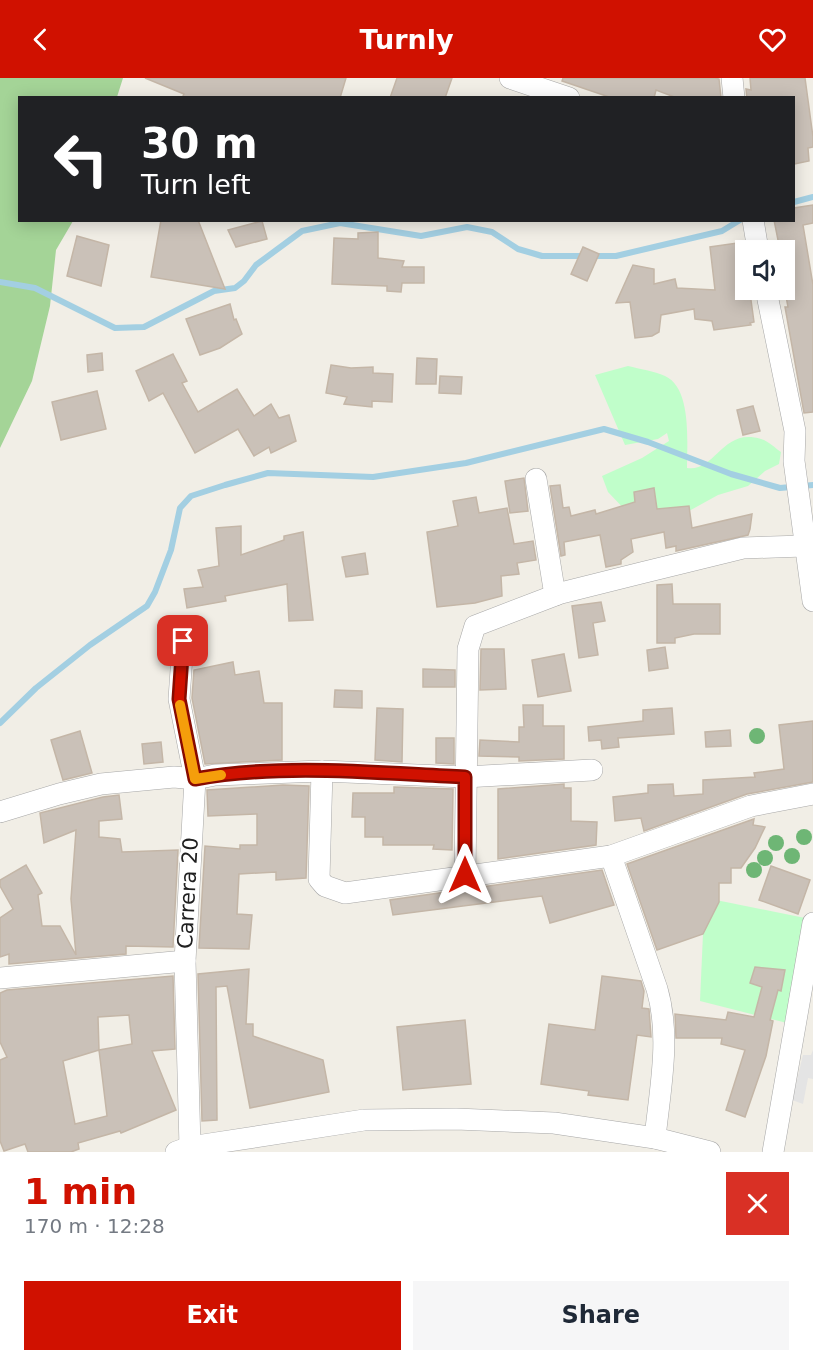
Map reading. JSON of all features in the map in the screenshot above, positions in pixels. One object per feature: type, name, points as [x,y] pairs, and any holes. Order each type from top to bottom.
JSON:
[{"type":"street","points":[[510,78],[563,96]]},
{"type":"street","points":[[732,78],[734,96]]},
{"type":"street","points":[[753,222],[756,240]]},
{"type":"street","points":[[768,300],[795,431],[794,461],[813,601]]},
{"type":"street","points":[[536,479],[555,595]]},
{"type":"street","points":[[465,875],[468,649],[475,626],[555,595],[743,548],[803,540]]},
{"type":"street","name":"Carrera 20","points":[[183,641],[179,699],[195,779],[185,961],[183,1149]]},
{"type":"street","points":[[0,812],[101,784],[174,777],[195,779],[215,775],[322,771],[465,777],[592,770]]},
{"type":"street","points":[[322,771],[320,879],[325,886],[345,893],[610,856],[751,806],[813,794]]},
{"type":"street","points":[[610,856],[662,1009],[664,1054],[655,1138]]},
{"type":"street","points":[[773,1152],[813,923]]},
{"type":"street","points":[[0,978],[185,961]]},
{"type":"street","points":[[183,1149],[364,1120],[456,1119],[554,1124],[655,1138],[710,1152]]},
{"type":"green space","points":[[0,78],[123,78],[117,96],[18,96],[18,222],[72,222],[56,250],[50,306],[32,381],[0,448]]},
{"type":"green space","points":[[628,366],[665,376],[674,382],[680,392],[686,417],[687,468],[705,463],[728,444],[748,437],[764,440],[781,452],[779,464],[765,471],[748,486],[718,495],[689,511],[681,513],[636,507],[629,514],[608,492],[602,476],[642,458],[669,441],[667,433],[658,439],[625,445],[595,375]]},
{"type":"green space","points":[[711,899],[805,918],[787,1023],[700,1001],[703,934]]},
{"type":"shaded area","points":[[813,1050],[813,1079],[808,1078],[803,1104],[792,1100],[803,1055],[811,1055]]},
{"type":"building","points":[[145,78],[346,78],[341,96],[183,96],[184,94]]},
{"type":"building","points":[[397,78],[452,78],[446,96],[391,96]]},
{"type":"building","points":[[563,78],[715,78],[719,79],[721,96],[672,96],[656,90],[654,96],[606,96],[562,81]]},
{"type":"building","points":[[750,78],[805,78],[813,137],[813,147],[808,148],[809,161],[795,164],[795,96],[747,96],[746,89],[751,90]]},
{"type":"building","points":[[813,205],[813,223],[803,225],[813,285],[813,412],[804,413],[785,307],[788,307],[787,300],[795,300],[795,240],[778,240],[774,222],[795,222],[795,208]]},
{"type":"building","points":[[161,222],[199,222],[225,289],[151,277]]},
{"type":"building","points":[[262,222],[267,239],[236,247],[228,230]]},
{"type":"building","points":[[378,232],[378,258],[404,261],[402,267],[424,267],[424,283],[402,283],[401,292],[387,291],[387,286],[332,284],[334,238],[358,239],[358,233]]},
{"type":"building","points":[[77,236],[109,245],[101,286],[67,276]]},
{"type":"building","points":[[735,243],[735,300],[751,300],[754,322],[750,323],[751,325],[714,330],[712,321],[695,319],[694,309],[661,315],[659,332],[652,336],[635,338],[630,302],[616,303],[633,265],[654,269],[654,284],[675,279],[677,288],[715,290],[710,247]]},
{"type":"building","points":[[583,247],[599,254],[587,281],[571,274]]},
{"type":"building","points":[[230,304],[234,320],[236,319],[242,334],[220,348],[200,355],[186,319]]},
{"type":"building","points":[[102,353],[103,370],[88,372],[87,355]]},
{"type":"building","points":[[173,354],[187,381],[182,383],[198,412],[237,389],[254,416],[271,404],[279,418],[289,415],[296,441],[271,453],[269,447],[254,456],[238,429],[195,453],[163,393],[149,401],[136,371]]},
{"type":"building","points":[[417,358],[437,359],[436,384],[416,384]]},
{"type":"building","points":[[331,365],[351,368],[373,367],[373,373],[393,374],[392,402],[372,401],[372,407],[344,404],[347,397],[326,393]]},
{"type":"building","points":[[440,376],[462,377],[461,394],[439,393]]},
{"type":"building","points":[[97,391],[106,429],[61,440],[52,402]]},
{"type":"building","points":[[753,406],[760,431],[743,435],[737,410]]},
{"type":"building","points":[[524,478],[528,511],[510,513],[505,481]]},
{"type":"building","points":[[560,485],[563,508],[569,507],[571,516],[595,510],[596,514],[635,502],[634,492],[654,488],[657,509],[689,506],[692,528],[752,514],[750,529],[748,535],[676,551],[676,546],[666,548],[664,532],[631,539],[633,552],[621,560],[621,564],[606,567],[600,535],[564,542],[565,555],[561,556],[550,486]]},
{"type":"building","points":[[476,497],[479,513],[507,508],[514,544],[533,541],[536,560],[517,563],[519,574],[501,576],[502,596],[475,603],[437,607],[427,532],[458,526],[453,501]]},
{"type":"building","points":[[241,526],[241,555],[284,540],[284,536],[303,532],[313,620],[289,621],[287,584],[225,596],[226,601],[187,608],[184,589],[203,587],[198,570],[219,566],[216,528]]},
{"type":"building","points":[[365,553],[368,574],[346,577],[342,557]]},
{"type":"building","points":[[672,584],[673,604],[720,604],[720,634],[694,634],[675,638],[675,643],[657,643],[657,585]]},
{"type":"building","points":[[601,602],[605,621],[593,623],[598,655],[579,658],[572,606]]},
{"type":"building","points":[[665,647],[668,668],[649,671],[647,650]]},
{"type":"building","points":[[481,649],[504,649],[506,689],[480,690]]},
{"type":"building","points":[[564,654],[571,691],[538,697],[532,660]]},
{"type":"building","points":[[233,662],[235,675],[259,671],[264,703],[282,703],[282,760],[205,764],[192,698],[194,670]]},
{"type":"building","points":[[423,669],[455,670],[455,687],[423,687]]},
{"type":"building","points":[[335,690],[362,691],[362,708],[334,707]]},
{"type":"building","points":[[523,705],[543,705],[543,726],[564,726],[564,759],[519,761],[519,757],[479,756],[480,740],[519,742],[519,727],[524,727]]},
{"type":"building","points":[[377,708],[403,709],[402,762],[375,760]]},
{"type":"building","points":[[672,708],[674,734],[618,738],[619,747],[602,749],[601,740],[589,741],[588,727],[643,721],[643,710]]},
{"type":"building","points":[[813,721],[813,782],[747,794],[644,831],[641,818],[615,821],[613,797],[648,793],[648,785],[673,784],[674,796],[703,794],[703,780],[755,777],[754,773],[784,769],[779,725]]},
{"type":"building","points":[[730,730],[731,746],[706,747],[705,732]]},
{"type":"building","points":[[80,731],[92,773],[63,780],[51,740]]},
{"type":"building","points":[[436,738],[454,738],[454,764],[436,763]]},
{"type":"building","points":[[161,742],[163,762],[144,764],[142,744]]},
{"type":"building","points":[[564,784],[564,788],[571,788],[571,821],[597,822],[596,845],[498,859],[498,789]]},
{"type":"building","points":[[283,785],[309,786],[306,878],[276,880],[276,872],[239,874],[237,914],[252,915],[249,949],[199,948],[205,846],[240,849],[240,845],[257,845],[257,814],[208,816],[207,790]]},
{"type":"building","points":[[394,787],[453,789],[452,850],[433,849],[434,845],[383,845],[383,837],[365,837],[365,817],[352,817],[353,793],[394,793]]},
{"type":"building","points":[[119,795],[122,819],[99,821],[99,837],[120,839],[122,852],[178,850],[173,947],[126,946],[126,954],[9,964],[9,954],[0,957],[0,918],[13,909],[0,886],[0,880],[26,865],[42,893],[38,895],[42,926],[60,926],[76,955],[71,899],[76,830],[44,843],[40,813]]},
{"type":"building","points":[[754,819],[753,825],[765,827],[755,848],[741,868],[731,868],[731,883],[719,883],[719,902],[703,934],[657,950],[627,864]]},
{"type":"building","points":[[771,866],[810,880],[798,914],[759,900]]},
{"type":"building","points":[[602,870],[614,905],[550,923],[542,896],[393,915],[390,900]]},
{"type":"building","points":[[755,967],[785,970],[781,991],[778,990],[770,1020],[773,1021],[766,1056],[745,1117],[726,1110],[745,1050],[721,1044],[722,1038],[676,1038],[675,1014],[726,1020],[728,1012],[754,1017],[762,987],[750,983]]},
{"type":"building","points":[[249,969],[246,1024],[253,1024],[253,1036],[323,1060],[329,1092],[250,1108],[227,986],[216,987],[217,1120],[202,1121],[198,974]]},
{"type":"building","points":[[173,976],[175,1049],[152,1051],[176,1110],[121,1133],[120,1131],[78,1143],[79,1149],[71,1152],[28,1152],[25,1144],[4,1151],[0,1141],[0,1060],[7,1057],[0,1042],[0,993],[7,990]],"holes":[[[129,1015],[132,1044],[99,1050],[98,1017]],[[99,1050],[107,1116],[75,1124],[63,1061]]]},
{"type":"building","points":[[602,976],[641,981],[644,991],[642,1008],[649,1009],[651,1037],[637,1035],[628,1100],[588,1095],[589,1091],[541,1084],[549,1024],[595,1030]]},
{"type":"building","points":[[465,1020],[471,1084],[403,1090],[397,1027]]},
{"type":"waterway","points":[[795,202],[813,197]]},
{"type":"waterway","points":[[0,282],[35,288],[115,328],[144,327],[214,291],[235,288],[244,281],[256,265],[302,231],[340,223],[421,236],[467,227],[492,232],[518,249],[542,256],[616,256],[722,231],[737,222]]},
{"type":"waterway","points":[[0,723],[36,688],[90,645],[147,606],[155,592],[171,550],[180,508],[191,496],[225,485],[268,473],[373,477],[466,463],[604,429],[648,442],[731,474],[780,488],[813,485]]},
{"type":"slow traffic","points":[[180,705],[195,779],[221,775]]},
{"type":"route","points":[[183,641],[178,684],[179,699],[195,779],[215,775],[322,771],[465,777],[465,875]]}]
